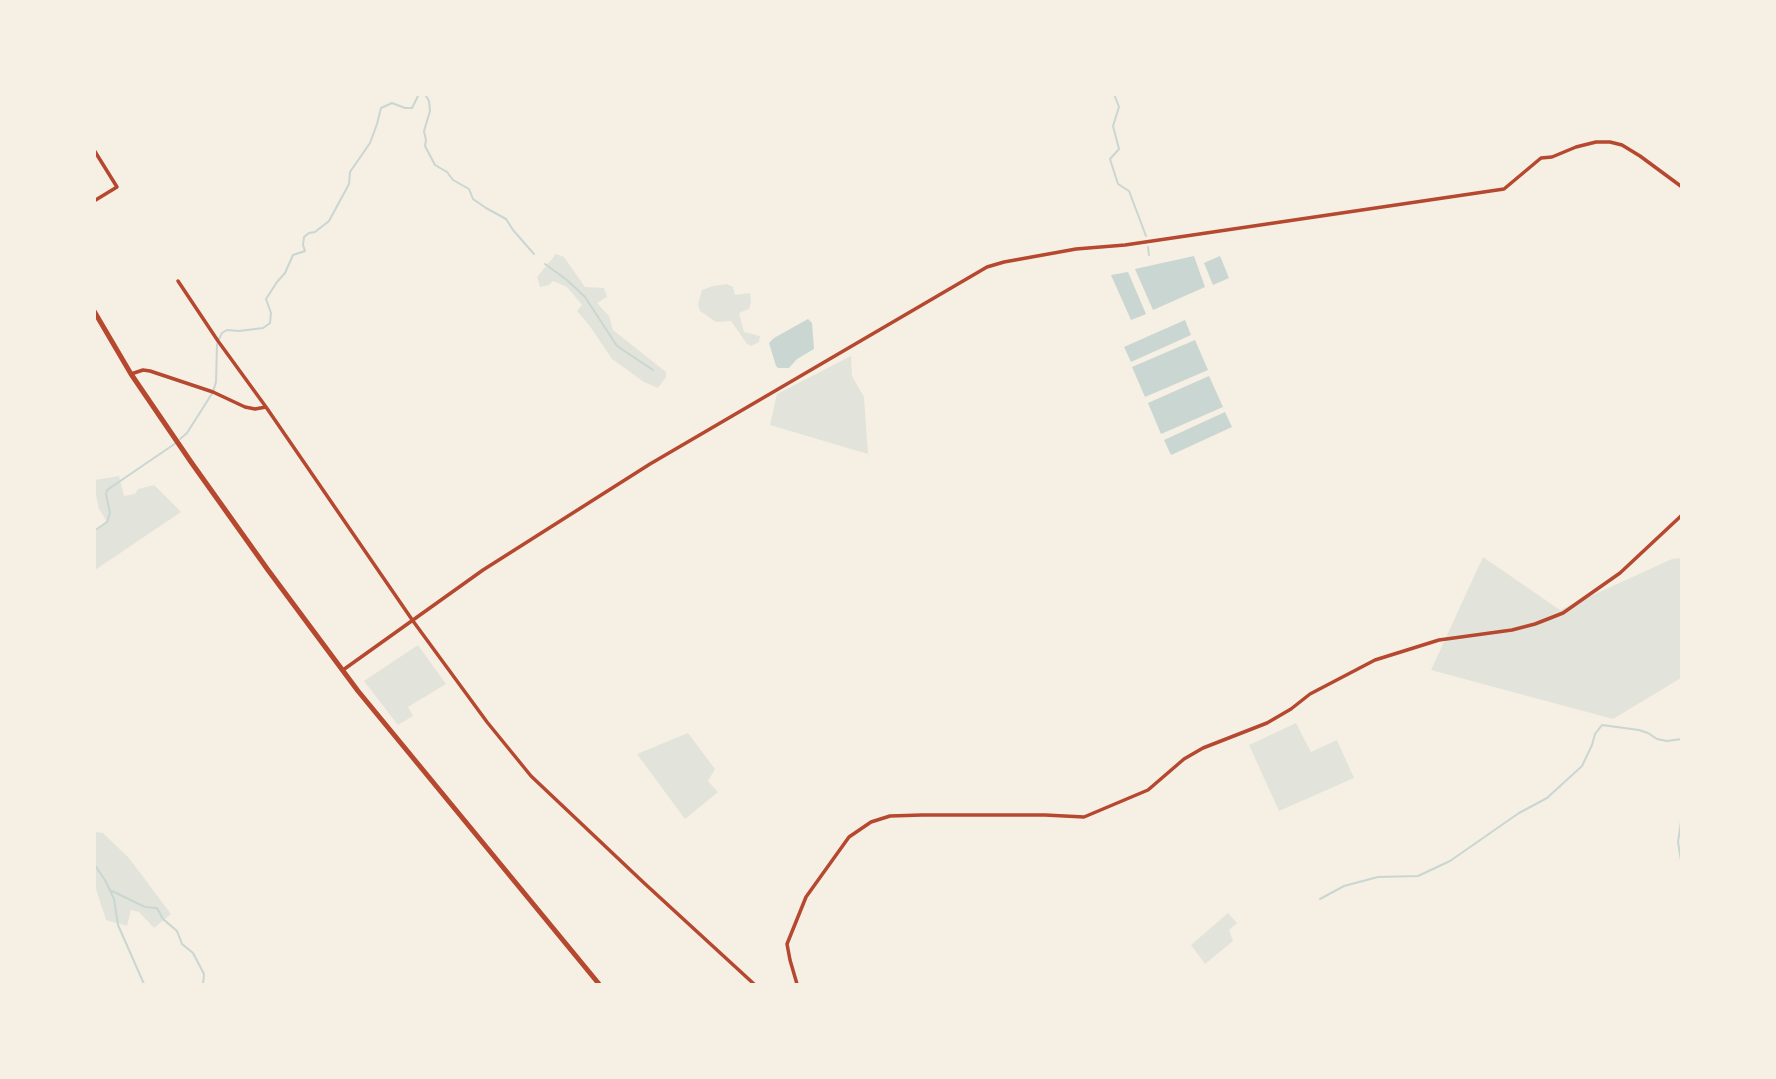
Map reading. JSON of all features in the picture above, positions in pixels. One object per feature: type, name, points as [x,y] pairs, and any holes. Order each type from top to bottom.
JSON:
[{"type":"highway","points":[[94,311],[131,374],[268,570],[390,731],[599,985]]},
{"type":"street","points":[[343,670],[483,570],[650,464],[987,267],[1076,249],[1146,242],[1504,189],[1541,158],[1552,157],[1596,142],[1622,145],[1682,187]]},
{"type":"street","points":[[94,150],[117,187],[94,201]]},
{"type":"street","points":[[178,281],[486,722],[531,776],[754,985]]},
{"type":"street","points":[[131,374],[150,371],[213,392],[245,407],[266,407]]},
{"type":"street","points":[[797,985],[787,944],[806,897],[849,837],[871,822],[890,816],[922,815],[1084,817],[1148,790],[1184,759],[1203,748],[1267,723],[1310,694],[1375,660],[1439,639],[1512,630],[1563,613],[1620,573],[1682,515]]},
{"type":"shaded area","points":[[556,254],[564,257],[585,287],[604,288],[607,297],[597,303],[609,316],[613,330],[666,372],[666,377],[658,388],[644,382],[612,359],[577,311],[582,305],[567,287],[553,281],[540,287],[537,277]]},
{"type":"shaded area","points":[[1194,256],[1205,287],[1153,310],[1135,269]]},
{"type":"shaded area","points":[[1220,256],[1229,278],[1213,285],[1204,263]]},
{"type":"shaded area","points":[[1128,272],[1146,314],[1131,320],[1111,275]]},
{"type":"shaded area","points":[[727,284],[733,287],[735,295],[750,293],[749,309],[739,313],[744,332],[760,336],[759,342],[751,346],[731,321],[716,322],[700,311],[698,304],[702,290]]},
{"type":"shaded area","points":[[808,319],[812,323],[814,349],[797,359],[789,368],[778,368],[769,343]]},
{"type":"shaded area","points":[[1185,320],[1191,335],[1131,362],[1124,347]]},
{"type":"shaded area","points":[[1195,340],[1208,370],[1145,397],[1132,367]]},
{"type":"shaded area","points":[[851,356],[852,376],[864,397],[868,454],[770,425],[777,394]]},
{"type":"shaded area","points":[[1209,376],[1223,407],[1161,434],[1148,403]]},
{"type":"shaded area","points":[[1225,412],[1232,427],[1171,455],[1164,440]]},
{"type":"shaded area","points":[[119,476],[124,496],[154,485],[181,512],[95,570],[95,532],[107,522],[99,509],[95,480]]},
{"type":"shaded area","points":[[1483,557],[1560,610],[1672,559],[1681,558],[1681,678],[1613,719],[1431,670]]},
{"type":"shaded area","points":[[418,645],[446,684],[408,707],[413,716],[398,725],[364,681]]},
{"type":"shaded area","points":[[1296,723],[1311,752],[1337,740],[1354,778],[1279,811],[1249,745]]},
{"type":"shaded area","points":[[688,733],[715,769],[708,781],[718,792],[685,819],[637,754]]},
{"type":"shaded area","points":[[95,832],[103,833],[129,858],[171,914],[154,928],[139,912],[131,910],[127,926],[106,920],[95,886]]},
{"type":"shaded area","points":[[1228,913],[1237,923],[1229,930],[1233,941],[1205,964],[1191,945]]},
{"type":"waterway","points":[[219,339],[227,330],[263,328],[270,323],[271,313],[266,299],[285,273],[293,255],[305,251],[304,237],[329,221],[349,184],[350,172],[370,143],[381,108],[392,103],[412,108],[419,94]]},
{"type":"waterway","points":[[425,94],[430,111],[424,131],[425,146],[435,165],[469,189],[473,199],[506,219],[534,254]]},
{"type":"waterway","points":[[1114,94],[1119,107],[1113,126],[1119,149],[1110,159],[1118,184],[1129,191],[1146,236]]},
{"type":"waterway","points":[[1148,247],[1149,255]]},
{"type":"waterway","points":[[545,264],[585,297],[617,346],[653,370]]},
{"type":"waterway","points":[[180,439],[187,433],[213,392],[216,382],[217,344]]},
{"type":"waterway","points":[[94,531],[107,522],[110,513],[107,490],[176,443]]},
{"type":"waterway","points":[[1320,899],[1344,886],[1378,877],[1418,876],[1450,861],[1519,813],[1547,798],[1582,766],[1595,734],[1602,725],[1639,730],[1667,741],[1682,739]]},
{"type":"waterway","points":[[1682,815],[1678,842],[1682,867]]},
{"type":"waterway","points":[[94,864],[114,899],[118,925],[144,984]]},
{"type":"waterway","points":[[110,890],[145,907],[157,908],[163,919],[177,931],[182,944],[193,953],[204,974],[203,984]]}]
